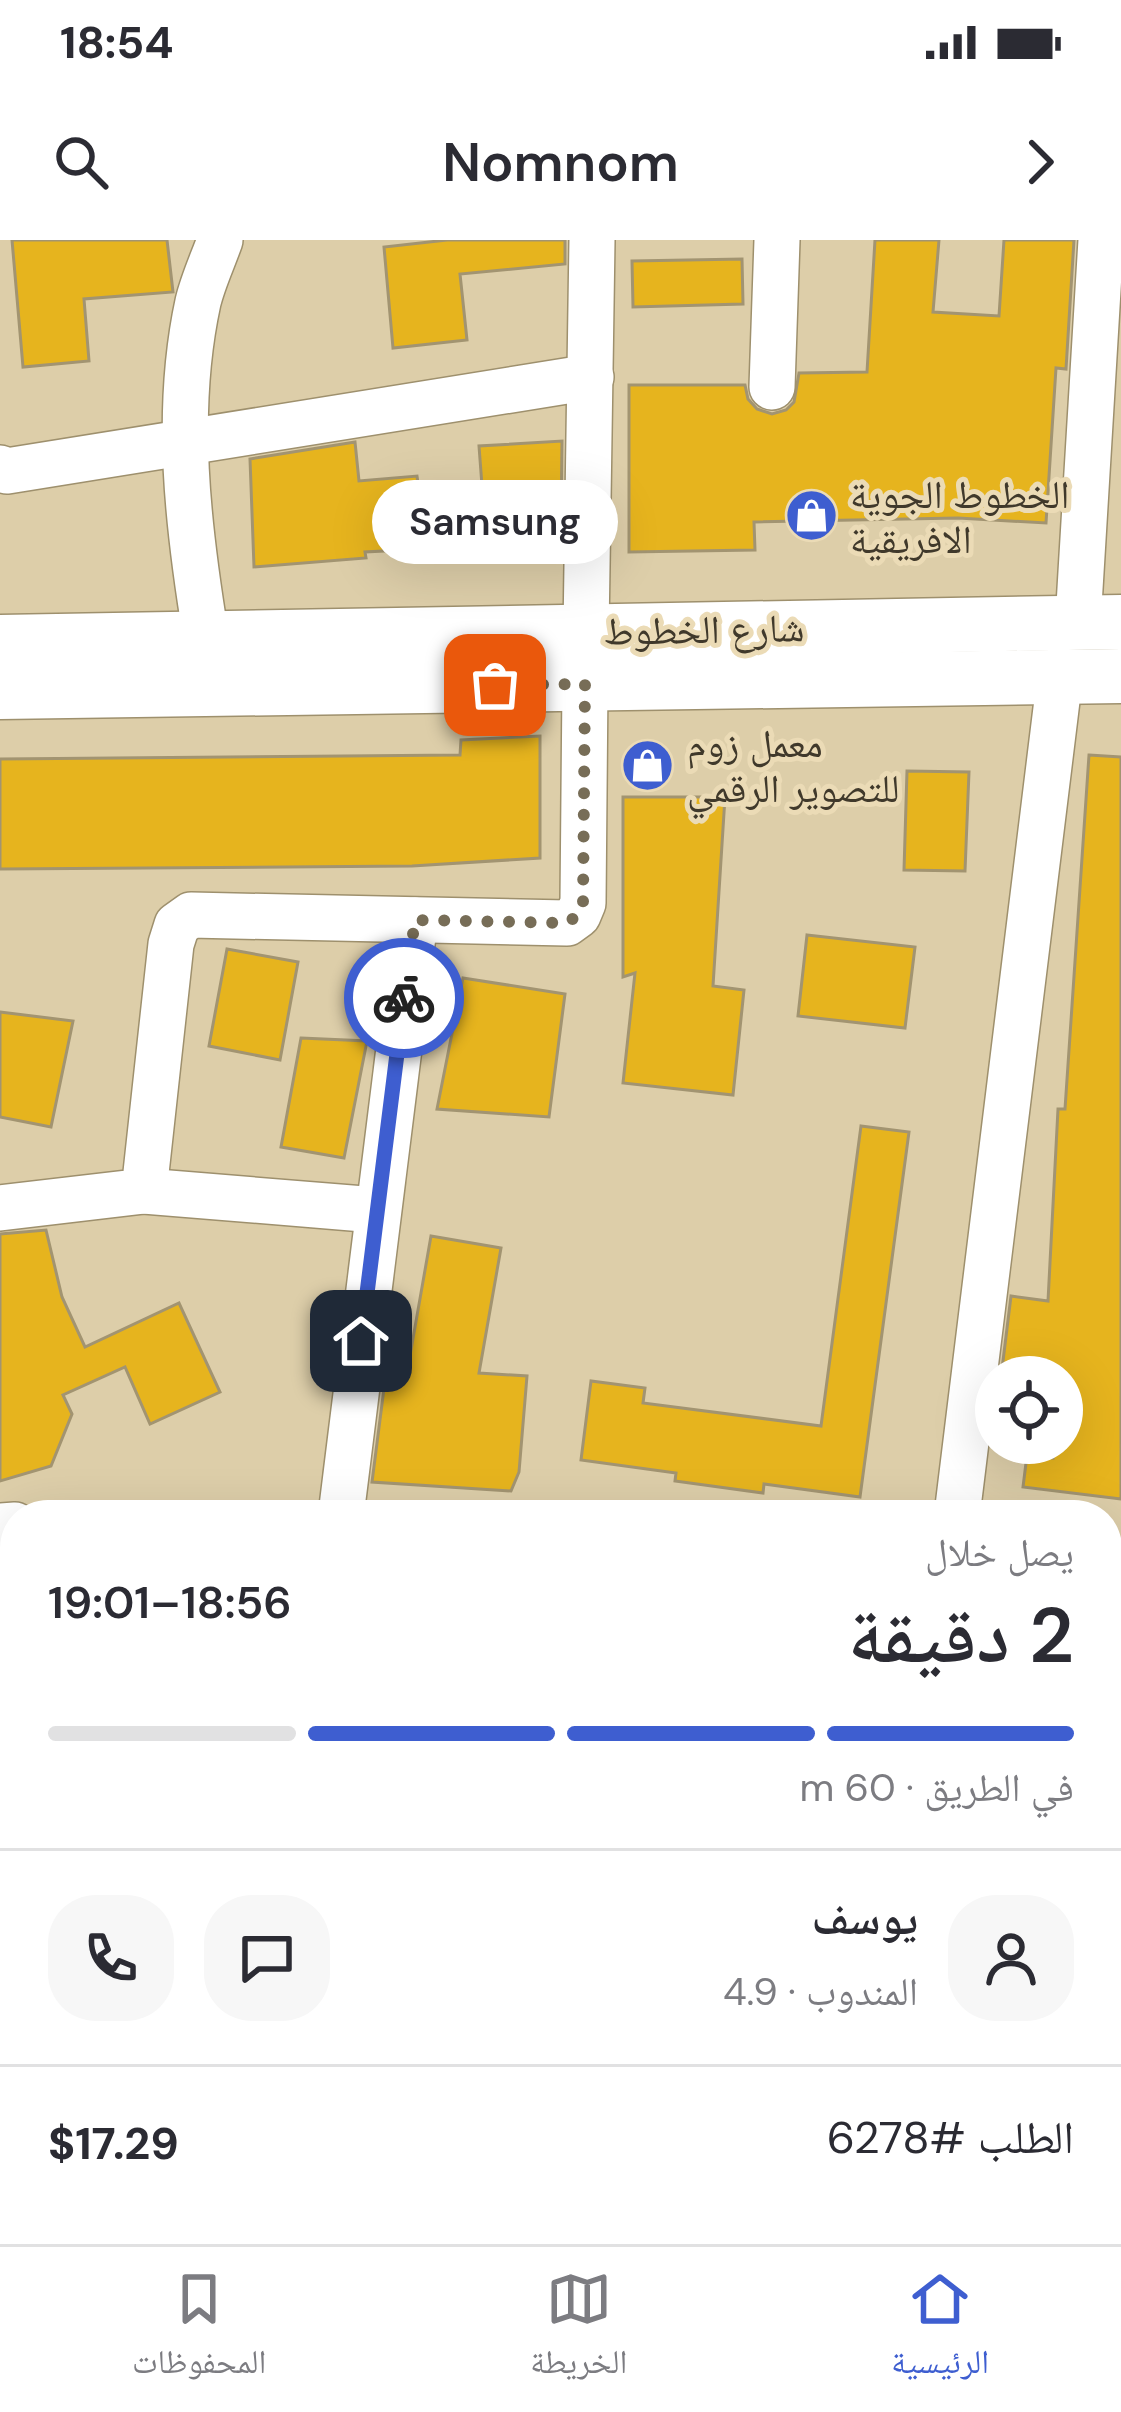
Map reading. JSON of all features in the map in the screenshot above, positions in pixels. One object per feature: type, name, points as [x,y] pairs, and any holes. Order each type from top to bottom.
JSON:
[{"type":"street","points":[[206,638],[188,527],[188,378],[198,299],[220,240]]},
{"type":"street","points":[[586,631],[592,240]]},
{"type":"street","points":[[772,387],[777,240]]},
{"type":"street","points":[[1100,622],[1101,240]]},
{"type":"street","points":[[0,468],[8,471],[590,377]]},
{"type":"street","name":"شارع الخطوط","points":[[0,643],[1100,622]]},
{"type":"street","points":[[959,1500],[1060,676]]},
{"type":"street","name":"شارع الخطوط","points":[[0,692],[1121,676]]},
{"type":"street","points":[[144,1191],[177,925],[191,914],[567,923],[583,903],[585,684]]},
{"type":"street","points":[[343,1500],[415,920]]},
{"type":"street","points":[[0,1208],[144,1191],[376,1210]]},
{"type":"building","points":[[12,240],[167,240],[173,292],[84,299],[89,361],[23,367]]},
{"type":"building","points":[[447,240],[565,240],[565,264],[460,274],[467,340],[393,348],[384,247]]},
{"type":"building","points":[[875,240],[939,240],[933,312],[999,316],[1004,240],[1074,240],[1066,369],[1056,368],[1046,523],[958,518],[754,522],[755,550],[629,552],[629,385],[745,385],[757,409],[772,414],[794,402],[799,373],[867,372]]},
{"type":"building","points":[[742,259],[743,304],[633,307],[632,261]]},
{"type":"building","points":[[562,441],[561,527],[462,534],[462,547],[365,552],[366,558],[254,567],[250,459],[355,442],[359,481],[417,476],[421,503],[483,499],[479,446]]},
{"type":"building","points":[[540,736],[540,858],[412,866],[0,869],[0,759],[460,755],[461,740]]},
{"type":"building","points":[[1089,755],[1121,757],[1121,1499],[1023,1487],[1026,1464],[1083,1464],[1083,1356],[1004,1356],[1011,1296],[1048,1301],[1058,1109],[1065,1109]]},
{"type":"building","points":[[907,771],[969,772],[965,871],[904,870]]},
{"type":"building","points":[[623,797],[725,797],[713,986],[744,990],[733,1095],[623,1083],[635,973],[623,977]]},
{"type":"building","points":[[807,935],[915,947],[905,1028],[798,1016]]},
{"type":"building","points":[[227,949],[298,962],[280,1060],[209,1046]]},
{"type":"building","points":[[463,978],[565,994],[549,1117],[437,1109]]},
{"type":"building","points":[[0,1012],[73,1021],[51,1127],[0,1117]]},
{"type":"building","points":[[301,1038],[367,1041],[344,1158],[281,1147]]},
{"type":"building","points":[[861,1126],[909,1132],[860,1497],[764,1484],[763,1493],[675,1481],[676,1473],[581,1460],[591,1381],[645,1388],[643,1403],[821,1426]]},
{"type":"building","points":[[46,1230],[62,1297],[85,1347],[179,1303],[220,1392],[150,1424],[125,1367],[63,1395],[72,1414],[51,1466],[0,1481],[0,1234]]},
{"type":"building","points":[[431,1236],[501,1248],[479,1373],[527,1376],[519,1472],[511,1491],[372,1482],[387,1365],[408,1367]]},
{"type":"way so far","points":[[404,998],[415,920],[567,923],[583,903],[585,684],[495,685]]},
{"type":"place","name":"الخطوط الجوية الافريقية","points":[[811,516]]},
{"type":"place","name":"Samsung","points":[[495,685]]},
{"type":"place","name":"معمل زوم للتصوير الرقمي","points":[[648,765]]},
{"type":"route","points":[[361,1341],[404,998]]}]
